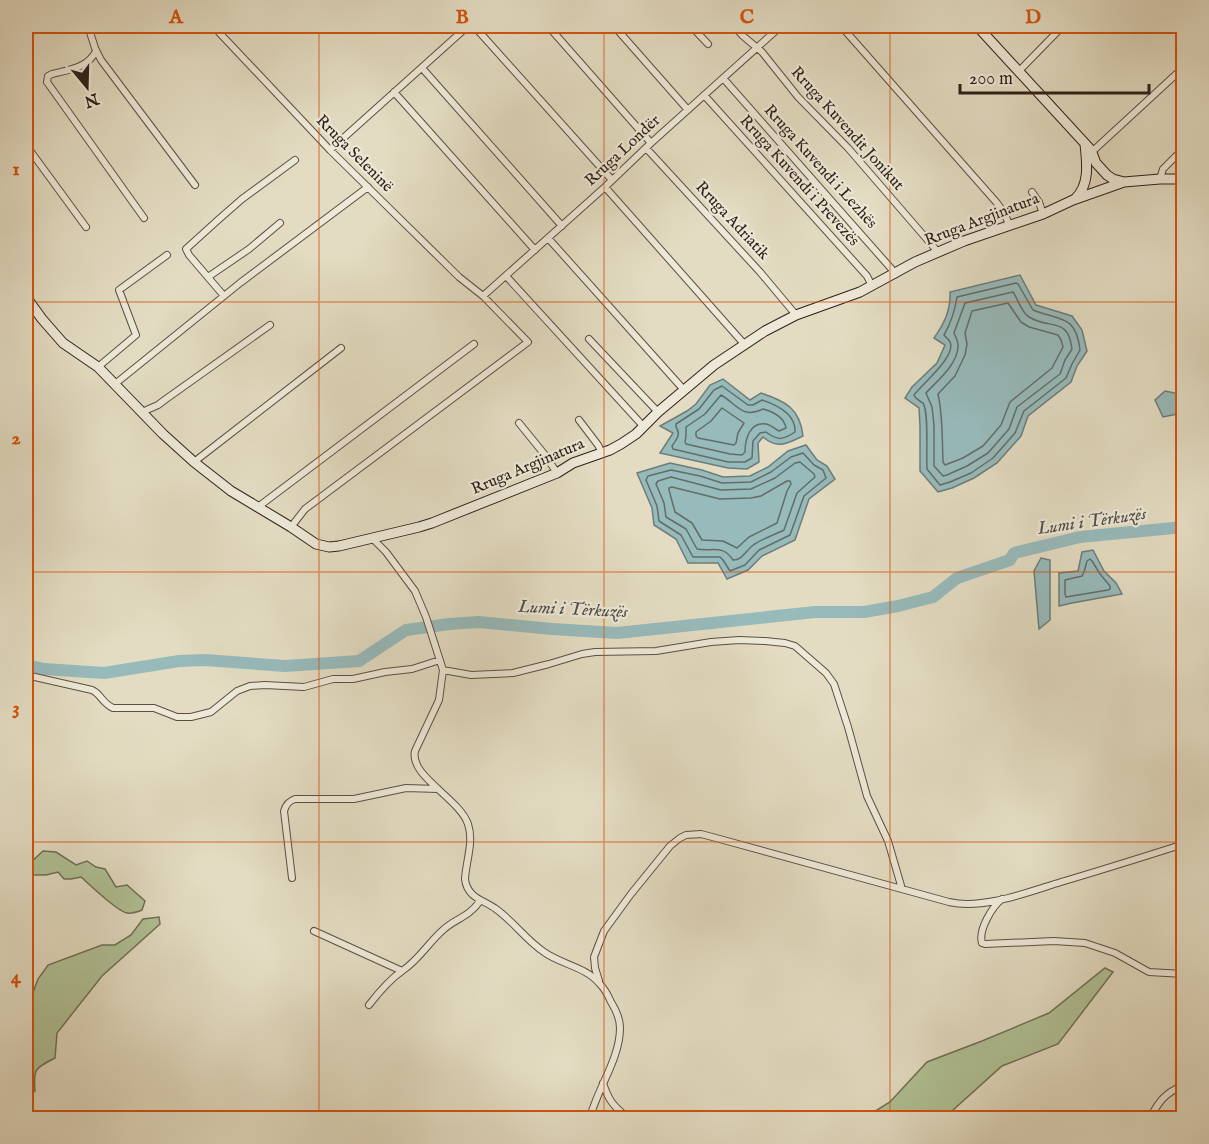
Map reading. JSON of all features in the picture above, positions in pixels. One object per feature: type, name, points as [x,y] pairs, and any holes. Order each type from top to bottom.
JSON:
[{"type":"street","points":[[88,26],[101,60],[195,185]]},
{"type":"street","name":"Rruga Seleninë","points":[[213,26],[330,150],[528,342],[305,509],[291,527]]},
{"type":"street","points":[[330,150],[466,26]]},
{"type":"street","points":[[474,26],[612,180]]},
{"type":"street","name":"Rruga Adriatik","points":[[548,26],[796,315]]},
{"type":"street","points":[[614,26],[688,110]]},
{"type":"street","points":[[691,26],[708,44]]},
{"type":"street","name":"Rruga Kuvendit Jonikut","points":[[734,26],[742,36],[758,47],[798,97],[848,148],[938,252]]},
{"type":"street","name":"Rruga Londër","points":[[483,296],[781,26]]},
{"type":"street","points":[[842,26],[997,203],[1010,226]]},
{"type":"street","points":[[977,26],[1088,147],[1108,182],[1106,186],[1096,191],[1089,189],[1086,179],[1088,147]]},
{"type":"street","points":[[1019,71],[1063,26]]},
{"type":"street","points":[[96,51],[90,61],[52,74],[48,76],[47,82],[144,218]]},
{"type":"street","points":[[1088,147],[1095,149],[1184,67]]},
{"type":"street","points":[[422,68],[562,226]]},
{"type":"street","name":"Rruga Kuvendi i Lezhës","points":[[723,78],[896,274]]},
{"type":"street","points":[[394,92],[535,250]]},
{"type":"street","name":"Rruga Kuvendi i Prevezës","points":[[704,95],[867,276],[872,286]]},
{"type":"street","points":[[26,145],[86,227]]},
{"type":"street","points":[[1160,179],[1163,169],[1184,148]]},
{"type":"street","points":[[224,296],[186,249],[242,199],[296,160]]},
{"type":"street","points":[[1073,200],[1080,194],[1091,170],[1098,168],[1113,179],[1124,182],[1184,179]]},
{"type":"street","name":"Rruga Argjinatura","points":[[26,297],[63,342],[98,367],[163,434],[194,462],[231,491],[291,527],[309,541],[322,546],[339,546],[432,523],[602,453],[621,444],[644,427],[658,412],[714,365],[765,331],[796,315],[849,297],[915,262],[963,241],[1043,214],[1073,200],[1124,182]]},
{"type":"street","points":[[115,384],[224,296],[368,187]]},
{"type":"street","points":[[605,187],[745,345]]},
{"type":"street","points":[[1032,192],[1043,214]]},
{"type":"street","points":[[208,277],[280,224]]},
{"type":"street","points":[[548,238],[684,390]]},
{"type":"street","points":[[98,367],[136,334],[119,290],[167,255]]},
{"type":"street","points":[[506,276],[644,427]]},
{"type":"street","points":[[142,412],[158,405],[270,325]]},
{"type":"street","points":[[589,339],[658,412]]},
{"type":"street","points":[[258,507],[474,344]]},
{"type":"street","points":[[194,462],[341,348]]},
{"type":"street","points":[[579,420],[602,453]]},
{"type":"street","points":[[519,423],[557,472]]},
{"type":"street","points":[[373,539],[386,552],[415,591],[443,670],[439,700],[413,757],[417,768],[465,816],[471,837],[466,885],[473,895],[495,908],[542,951],[583,970],[599,982]]},
{"type":"street","points":[[443,670],[471,675],[513,673],[582,654],[657,651],[711,642],[765,641],[795,646],[826,673],[834,684],[867,796],[888,841],[902,889]]},
{"type":"street","points":[[26,675],[92,690],[113,708],[154,708],[184,718],[211,711],[237,691],[250,686],[304,687],[333,679],[353,679],[421,667],[440,660]]},
{"type":"street","points":[[292,878],[284,811],[285,805],[290,801],[296,799],[354,799],[406,788],[439,789]]},
{"type":"street","points":[[583,970],[594,957],[604,931],[619,910],[670,846],[686,835],[700,834],[966,905],[1002,899],[1184,844]]},
{"type":"street","points":[[1002,899],[988,917],[980,940],[985,944],[1054,940],[1085,943],[1115,953],[1149,972],[1184,974]]},
{"type":"street","points":[[369,1005],[385,986],[416,960],[441,932],[466,916],[480,901]]},
{"type":"street","points":[[979,904],[988,917]]},
{"type":"street","points":[[314,932],[402,971]]},
{"type":"street","points":[[590,1119],[597,1095],[613,1060],[620,1031],[616,1010],[599,982],[594,957]]},
{"type":"street","points":[[603,1083],[613,1105],[626,1117],[630,1115],[636,1119]]},
{"type":"street","points":[[1150,1119],[1162,1098],[1184,1086]]},
{"type":"green space","points":[[43,851],[56,852],[76,865],[87,861],[96,867],[105,869],[116,887],[127,885],[145,901],[142,910],[127,913],[117,908],[81,877],[64,879],[58,872],[30,875],[28,865]]},
{"type":"green space","points":[[159,917],[160,924],[102,976],[57,1033],[55,1058],[39,1067],[34,1078],[35,1091],[26,1099],[26,1011],[38,979],[48,965],[102,945],[115,945],[131,935],[143,919]]},
{"type":"green space","points":[[1105,968],[1113,972],[1058,1044],[1002,1066],[952,1111],[949,1118],[864,1118],[890,1102],[927,1062],[1049,1013]]},
{"type":"water","points":[[1020,275],[1036,305],[1072,316],[1082,330],[1087,351],[1077,366],[1071,382],[1028,416],[1021,436],[997,463],[974,478],[938,492],[920,471],[919,408],[905,398],[912,387],[937,363],[945,345],[934,338],[946,317],[950,292]]},
{"type":"water","points":[[723,379],[750,400],[761,393],[790,407],[799,419],[803,436],[783,444],[773,443],[763,437],[758,443],[759,462],[747,469],[728,468],[660,453],[673,433],[660,426],[687,411],[696,404],[710,385]]},
{"type":"water","points":[[1183,386],[1183,413],[1163,417],[1155,400],[1165,391],[1179,394]]},
{"type":"water","points":[[806,445],[817,460],[827,466],[835,479],[809,499],[795,540],[762,556],[748,570],[727,579],[718,563],[688,563],[676,539],[654,525],[652,508],[637,473],[670,463],[723,477],[750,476],[768,467],[788,451]]},
{"type":"water","points":[[1093,550],[1104,571],[1116,583],[1122,594],[1059,606],[1059,573],[1078,571],[1082,552]]},
{"type":"water","points":[[1041,558],[1050,560],[1050,620],[1039,629],[1034,571]]},
{"type":"waterway","name":"Lumi i Tërkuzës","points":[[26,665],[44,669],[104,673],[179,661],[205,660],[285,666],[359,661],[406,630],[449,624],[479,622],[617,633],[815,612],[864,612],[933,597],[957,578],[1010,560],[1014,553],[1080,537],[1184,527]]}]
